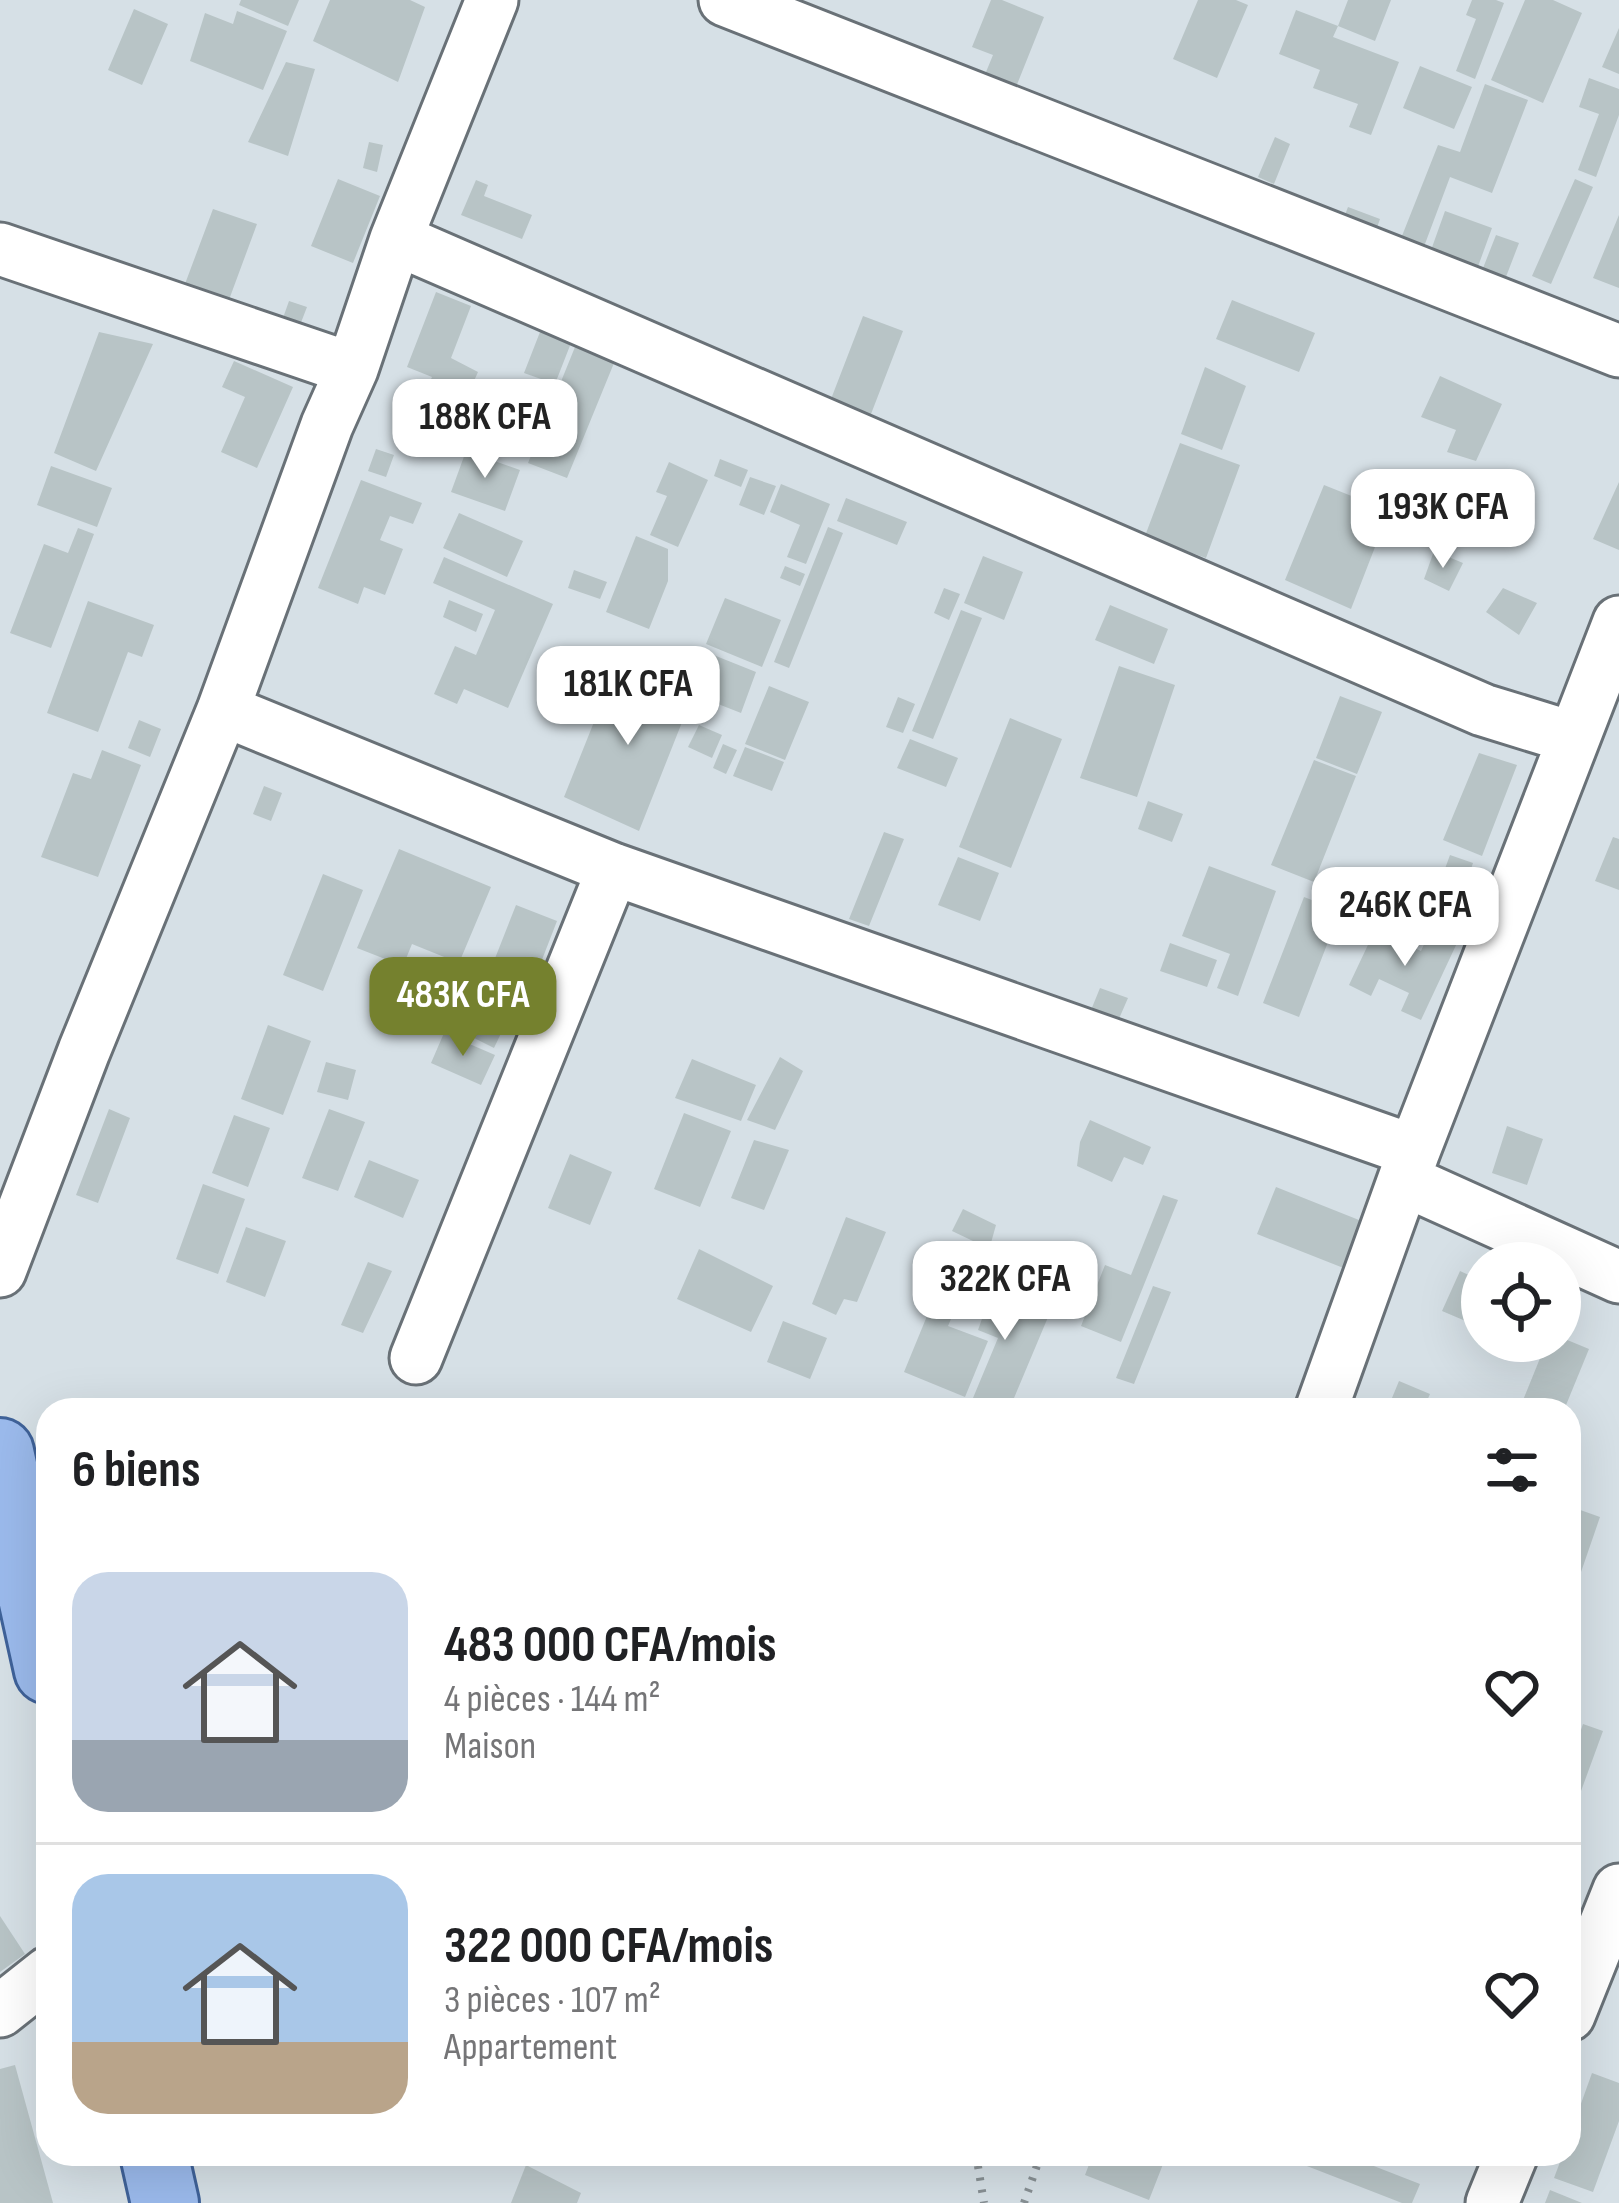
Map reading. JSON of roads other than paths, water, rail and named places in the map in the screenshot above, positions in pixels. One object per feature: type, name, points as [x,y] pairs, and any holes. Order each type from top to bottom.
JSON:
[{"type":"main road","points":[[0,1452],[36,1616]]},
{"type":"main road","points":[[157,2166],[165,2203]]},
{"type":"street","points":[[0,1271],[223,710],[396,239],[492,0]]},
{"type":"street","points":[[725,0],[1619,351]]},
{"type":"street","points":[[396,239],[1483,710],[1574,739]]},
{"type":"street","points":[[0,249],[352,369]]},
{"type":"street","points":[[1326,1398],[1409,1166],[1619,622]]},
{"type":"street","points":[[223,710],[613,869],[1409,1166],[1619,1277]]},
{"type":"street","points":[[416,1358],[613,869]]},
{"type":"street","points":[[1581,1987],[1617,1904]]},
{"type":"street","points":[[0,2011],[36,1982]]},
{"type":"street","points":[[1492,2203],[1507,2166]]}]
